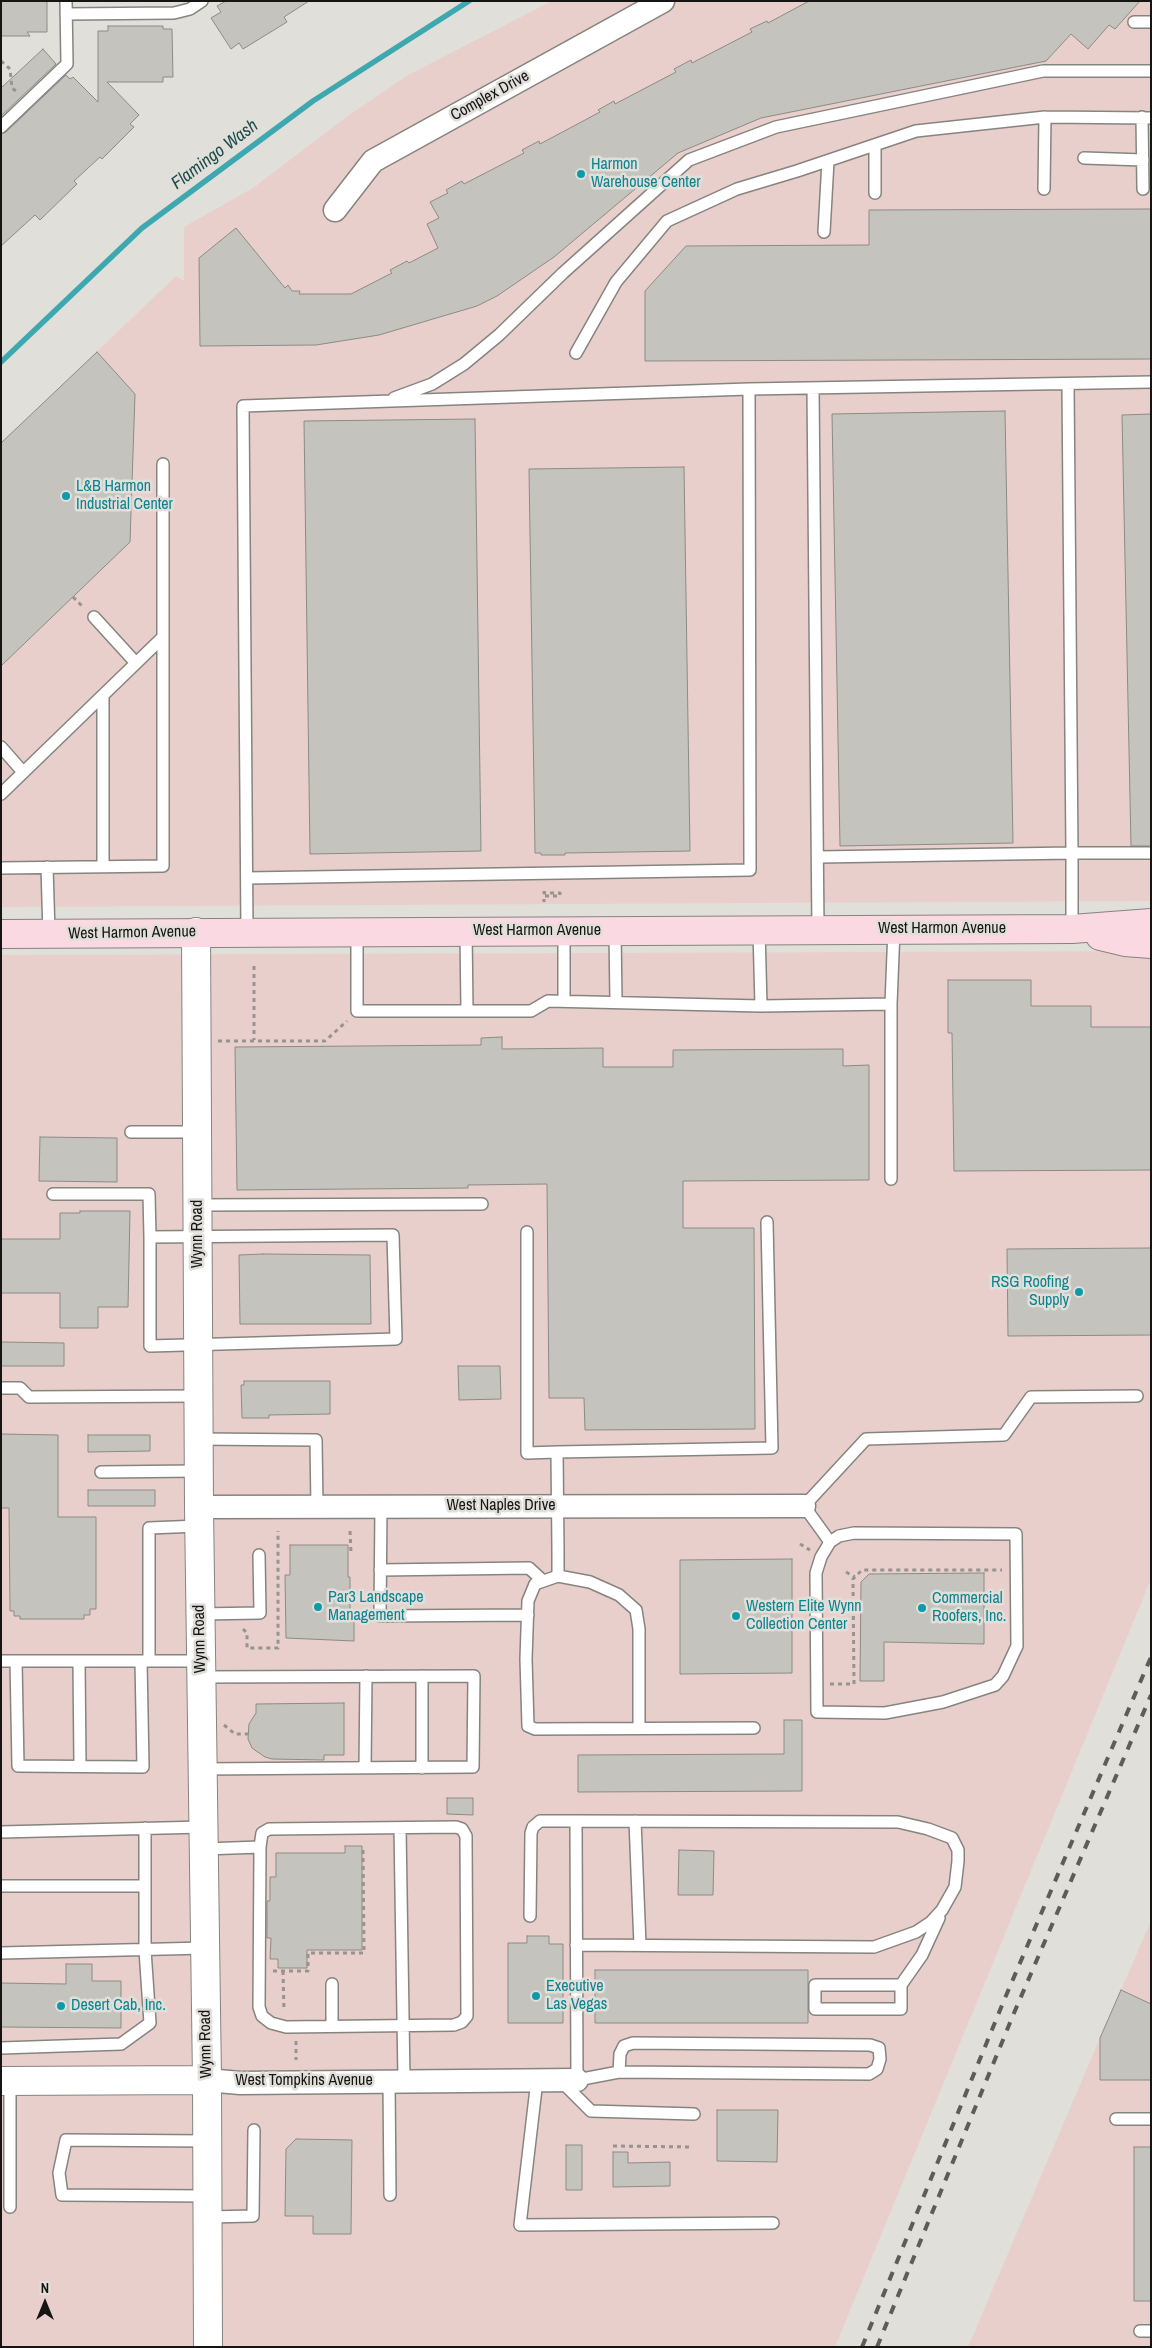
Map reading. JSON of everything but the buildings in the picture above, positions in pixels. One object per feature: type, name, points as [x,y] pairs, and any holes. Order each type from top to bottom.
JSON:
[{"type":"main road","name":"West Harmon Avenue","points":[[1,934],[1072,929],[1151,923]]},
{"type":"main road","name":"West Harmon Avenue","points":[[1072,929],[1125,942],[1151,944]]},
{"type":"street","name":"Complex Drive","points":[[335,210],[373,161],[663,1]]},
{"type":"street","name":"Wynn Road","points":[[196,932],[198,1471],[207,2080],[208,2347]]},
{"type":"street","name":"West Naples Drive","points":[[199,1517],[317,1507],[557,1505],[804,1506]]},
{"type":"street","name":"West Tompkins Avenue","points":[[6,2081],[207,2080],[240,2083],[569,2080]]},
{"type":"lane","points":[[1,127],[67,64],[66,1]]},
{"type":"lane","points":[[66,14],[174,13],[190,9],[202,1]]},
{"type":"lane","points":[[1134,22],[1151,22]]},
{"type":"lane","points":[[386,401],[432,384],[464,364],[499,335],[563,272],[688,160],[776,126],[1043,71],[1151,71]]},
{"type":"lane","points":[[1044,117],[1044,189]]},
{"type":"lane","points":[[576,353],[616,282],[667,222],[737,188],[828,161],[916,131],[1044,117],[1146,117],[1143,189]]},
{"type":"lane","points":[[875,145],[875,193]]},
{"type":"lane","points":[[1084,158],[1143,160]]},
{"type":"lane","points":[[824,232],[828,161]]},
{"type":"lane","points":[[247,932],[243,406],[749,389],[1151,382]]},
{"type":"lane","points":[[1068,384],[1072,929]]},
{"type":"lane","points":[[813,388],[818,930]]},
{"type":"lane","points":[[247,878],[750,870],[749,389]]},
{"type":"lane","points":[[1,868],[163,866],[163,464]]},
{"type":"lane","points":[[94,617],[136,663]]},
{"type":"lane","points":[[1,794],[162,638]]},
{"type":"lane","points":[[103,695],[103,866]]},
{"type":"lane","points":[[1,747],[23,772]]},
{"type":"lane","points":[[818,857],[1151,853]]},
{"type":"lane","points":[[48,867],[50,934]]},
{"type":"lane","points":[[892,1178],[891,1004],[894,929]]},
{"type":"lane","points":[[615,930],[616,1002]]},
{"type":"lane","points":[[759,930],[761,1006]]},
{"type":"lane","points":[[358,931],[358,1012],[531,1012],[548,1000],[761,1006],[891,1004]]},
{"type":"lane","points":[[466,931],[466,1012]]},
{"type":"lane","points":[[564,931],[564,1001]]},
{"type":"lane","points":[[131,1132],[197,1132]]},
{"type":"lane","points":[[53,1194],[149,1194],[150,1346],[396,1339],[393,1235],[150,1237]]},
{"type":"lane","points":[[197,1205],[482,1204]]},
{"type":"lane","points":[[526,1232],[527,1453],[772,1448],[767,1222]]},
{"type":"lane","points":[[1,1388],[20,1388],[29,1397],[198,1396]]},
{"type":"lane","points":[[830,1542],[804,1506],[829,1476],[866,1439],[1004,1435],[1031,1397],[1137,1396]]},
{"type":"lane","points":[[198,1439],[316,1440],[317,1507]]},
{"type":"lane","points":[[557,1452],[558,1576]]},
{"type":"lane","points":[[101,1472],[198,1471]]},
{"type":"lane","points":[[381,1506],[380,1616],[528,1615]]},
{"type":"lane","points":[[16,1661],[18,1766],[143,1767],[149,1528],[199,1517]]},
{"type":"lane","points":[[854,1533],[1016,1534],[1017,1570],[1017,1646],[1003,1676],[995,1685],[943,1702],[885,1714],[817,1712],[816,1573],[821,1557],[830,1542],[839,1536],[854,1533]]},
{"type":"lane","points":[[200,1614],[260,1614],[259,1555]]},
{"type":"lane","points":[[380,1570],[529,1568],[543,1581]]},
{"type":"lane","points":[[639,1728],[639,1629],[636,1610],[619,1595],[590,1582],[558,1576],[535,1584],[528,1601],[528,1726],[535,1729],[754,1728]]},
{"type":"lane","points":[[1,1661],[145,1661],[201,1669],[366,1676],[474,1676],[473,1767],[202,1769]]},
{"type":"lane","points":[[79,1661],[80,1766]]},
{"type":"lane","points":[[365,1768],[366,1676]]},
{"type":"lane","points":[[422,1676],[422,1768]]},
{"type":"lane","points":[[530,1916],[531,1834],[533,1827],[540,1821],[898,1822],[928,1829],[952,1838],[958,1850],[955,1887],[922,1955],[901,1986],[901,2009],[816,2009],[815,1985],[901,1986]]},
{"type":"lane","points":[[576,1821],[576,1945],[569,2080],[591,2112],[694,2114]]},
{"type":"lane","points":[[635,1821],[640,1945]]},
{"type":"lane","points":[[456,1827],[462,1829],[466,1836],[466,2016],[462,2022],[454,2025],[286,2026],[272,2023],[262,2016],[258,2007],[260,1847],[262,1833],[269,1829],[400,1828],[456,1827]]},
{"type":"lane","points":[[1,2048],[122,2044],[150,2023],[145,1950],[145,1828]]},
{"type":"lane","points":[[1,1832],[145,1828],[260,1847]]},
{"type":"lane","points":[[390,2195],[396,2081],[403,2026],[400,1828]]},
{"type":"lane","points":[[1,1886],[145,1886]]},
{"type":"lane","points":[[576,1945],[874,1947],[916,1932],[931,1922],[947,1901]]},
{"type":"lane","points":[[1,1953],[205,1948]]},
{"type":"lane","points":[[332,1984],[332,2026]]},
{"type":"lane","points":[[569,2080],[619,2072],[869,2074],[878,2069],[880,2059],[879,2048],[870,2045],[633,2043],[624,2046],[620,2054],[619,2072]]},
{"type":"lane","points":[[537,2080],[520,2225],[773,2223]]},
{"type":"lane","points":[[6,2081],[10,2207]]},
{"type":"lane","points":[[1116,2119],[1151,2119]]},
{"type":"lane","points":[[207,2141],[66,2140],[59,2172],[62,2195],[208,2207],[253,2216],[254,2130]]},
{"type":"path","points":[[1,61],[10,69],[12,88],[27,103]]},
{"type":"path","points":[[544,890],[544,893],[560,893],[560,896],[544,896],[544,902]]},
{"type":"path","points":[[254,966],[254,1041]]},
{"type":"path","points":[[218,1041],[325,1041],[358,1012]]},
{"type":"path","points":[[350,1531],[351,1553]]},
{"type":"path","points":[[800,1544],[811,1551]]},
{"type":"path","points":[[817,1684],[854,1684],[853,1579],[862,1570],[1017,1570]]},
{"type":"path","points":[[846,1572],[855,1578]]},
{"type":"path","points":[[224,1725],[235,1734],[248,1734]]},
{"type":"path","points":[[266,1971],[308,1971],[308,1953],[364,1953],[363,1847]]},
{"type":"path","points":[[284,1971],[284,2018]]},
{"type":"path","points":[[296,2035],[296,2060]]},
{"type":"path","points":[[613,2146],[691,2147]]},
{"type":"shaded area","points":[[552,1],[1151,1],[1151,901],[1,907],[1,443],[176,276],[184,281],[184,227],[253,188],[345,118],[408,75]]},
{"type":"shaded area","points":[[1151,951],[1151,1579],[835,2347],[1,2347],[1,955]]},
{"type":"shaded area","points":[[1151,1921],[1151,2347],[968,2347],[1100,2038]]},
{"type":"waterway","name":"Flamingo Wash","points":[[1,362],[142,228],[313,101],[469,1]]},
{"type":"railway","points":[[862,2347],[1005,1998],[1151,1657]]},
{"type":"railway","points":[[877,2347],[1014,2013],[1151,1695]]},
{"type":"place","name":"Harmon Warehouse Center","points":[[581,174]]},
{"type":"place","name":"L&B Harmon Industrial Center","points":[[66,496]]},
{"type":"place","name":"RSG Roofing Supply","points":[[1079,1292]]},
{"type":"place","name":"Par3 Landscape Management","points":[[318,1607]]},
{"type":"place","name":"Commercial Roofers, Inc.","points":[[922,1608]]},
{"type":"place","name":"Western Elite Wynn Collection Center","points":[[736,1616]]},
{"type":"place","name":"Executive Las Vegas","points":[[536,1996]]},
{"type":"place","name":"Desert Cab, Inc.","points":[[61,2006]]}]
